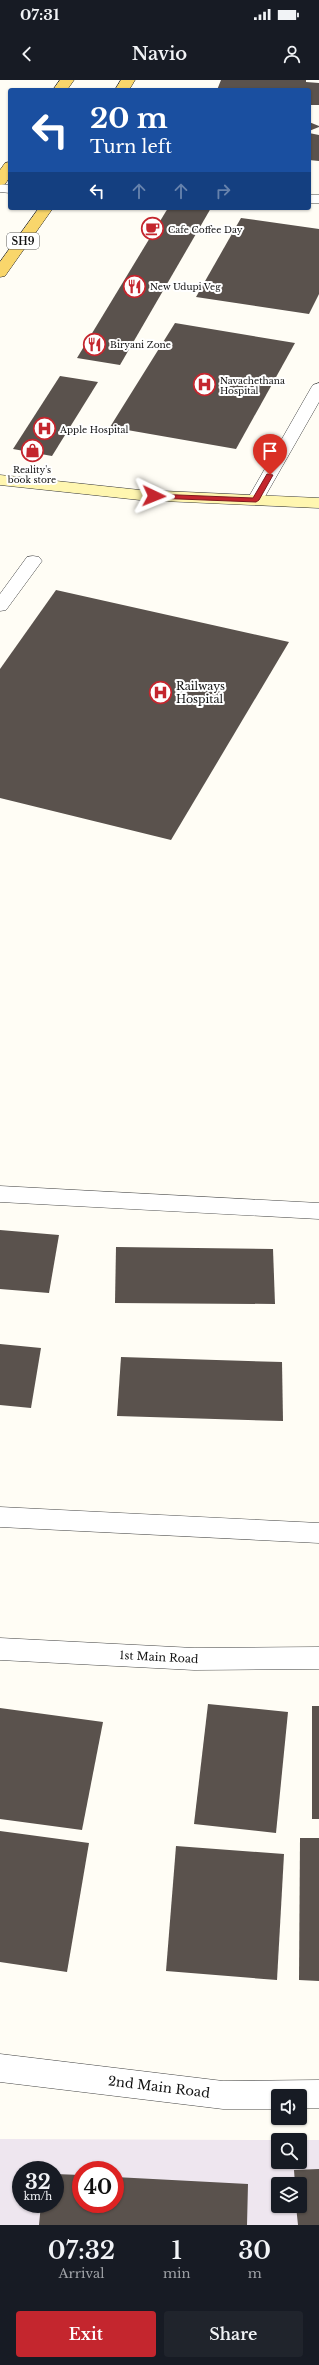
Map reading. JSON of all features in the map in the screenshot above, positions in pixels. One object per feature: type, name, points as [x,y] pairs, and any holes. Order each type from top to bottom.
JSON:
[{"type":"main road","points":[[0,181],[8,169]]},
{"type":"main road","name":"SH9","points":[[0,273],[45,210]]},
{"type":"street","points":[[256,500],[319,388]]},
{"type":"street","points":[[0,480],[140,495],[319,502]]},
{"type":"street","points":[[0,606],[33,561]]},
{"type":"street","points":[[0,1194],[319,1211]]},
{"type":"street","points":[[0,1517],[319,1533]]},
{"type":"street","name":"1st Main Road","points":[[0,1649],[194,1659],[319,1658]]},
{"type":"street","name":"2nd Main Road","points":[[0,2068],[223,2095],[319,2094]]},
{"type":"shaded area","points":[[0,2139],[271,2140],[271,2169],[307,2169],[307,2140],[319,2140],[319,2225],[0,2225]]},
{"type":"building","points":[[221,80],[306,80],[306,82],[319,83],[319,105],[311,105],[311,88],[218,88]]},
{"type":"building","points":[[311,123],[319,126],[311,130]]},
{"type":"building","points":[[311,133],[319,135],[319,161],[311,160]]},
{"type":"building","points":[[167,210],[210,210],[120,365],[77,358]]},
{"type":"building","points":[[241,218],[319,229],[319,294],[309,314],[196,297]]},
{"type":"building","name":"Navachethana Hospital","points":[[175,323],[295,343],[236,449],[110,427]]},
{"type":"building","points":[[60,376],[98,382],[52,456],[13,449]]},
{"type":"building","points":[[56,590],[289,642],[171,840],[0,798],[0,669]]},
{"type":"building","points":[[0,1230],[59,1235],[49,1293],[0,1289]]},
{"type":"building","points":[[116,1247],[273,1249],[275,1304],[115,1303]]},
{"type":"building","points":[[0,1344],[41,1348],[31,1408],[0,1405]]},
{"type":"building","points":[[121,1357],[282,1362],[283,1421],[117,1416]]},
{"type":"building","points":[[208,1704],[288,1712],[276,1833],[194,1824]]},
{"type":"building","points":[[312,1706],[319,1706],[319,1819],[312,1819]]},
{"type":"building","points":[[0,1708],[103,1722],[82,1830],[0,1819]]},
{"type":"building","points":[[0,1831],[89,1843],[67,1972],[0,1962]]},
{"type":"building","points":[[300,1838],[319,1838],[319,1981],[299,1980]]},
{"type":"building","points":[[176,1846],[284,1854],[277,1980],[166,1971]]},
{"type":"building","points":[[319,2169],[319,2225],[298,2225],[297,2213],[307,2213],[307,2177],[294,2177],[294,2170]]},
{"type":"building","points":[[64,2174],[72,2175],[72,2213],[124,2213],[124,2177],[248,2184],[247,2225],[39,2225],[40,2213],[64,2213]]},
{"type":"place","name":"Cafe Coffee Day","points":[[153,229]]},
{"type":"place","name":"New Udupi Veg","points":[[135,286]]},
{"type":"place","name":"Biryani Zone","points":[[95,344]]},
{"type":"place","name":"Navachethana Hospital","points":[[204,385]]},
{"type":"place","name":"Apple Hospital","points":[[44,429]]},
{"type":"place","name":"Reality's book store","points":[[32,450]]},
{"type":"place","name":"Railways Hospital","points":[[160,692]]},
{"type":"route","points":[[154,496],[256,500],[270,475]]}]
